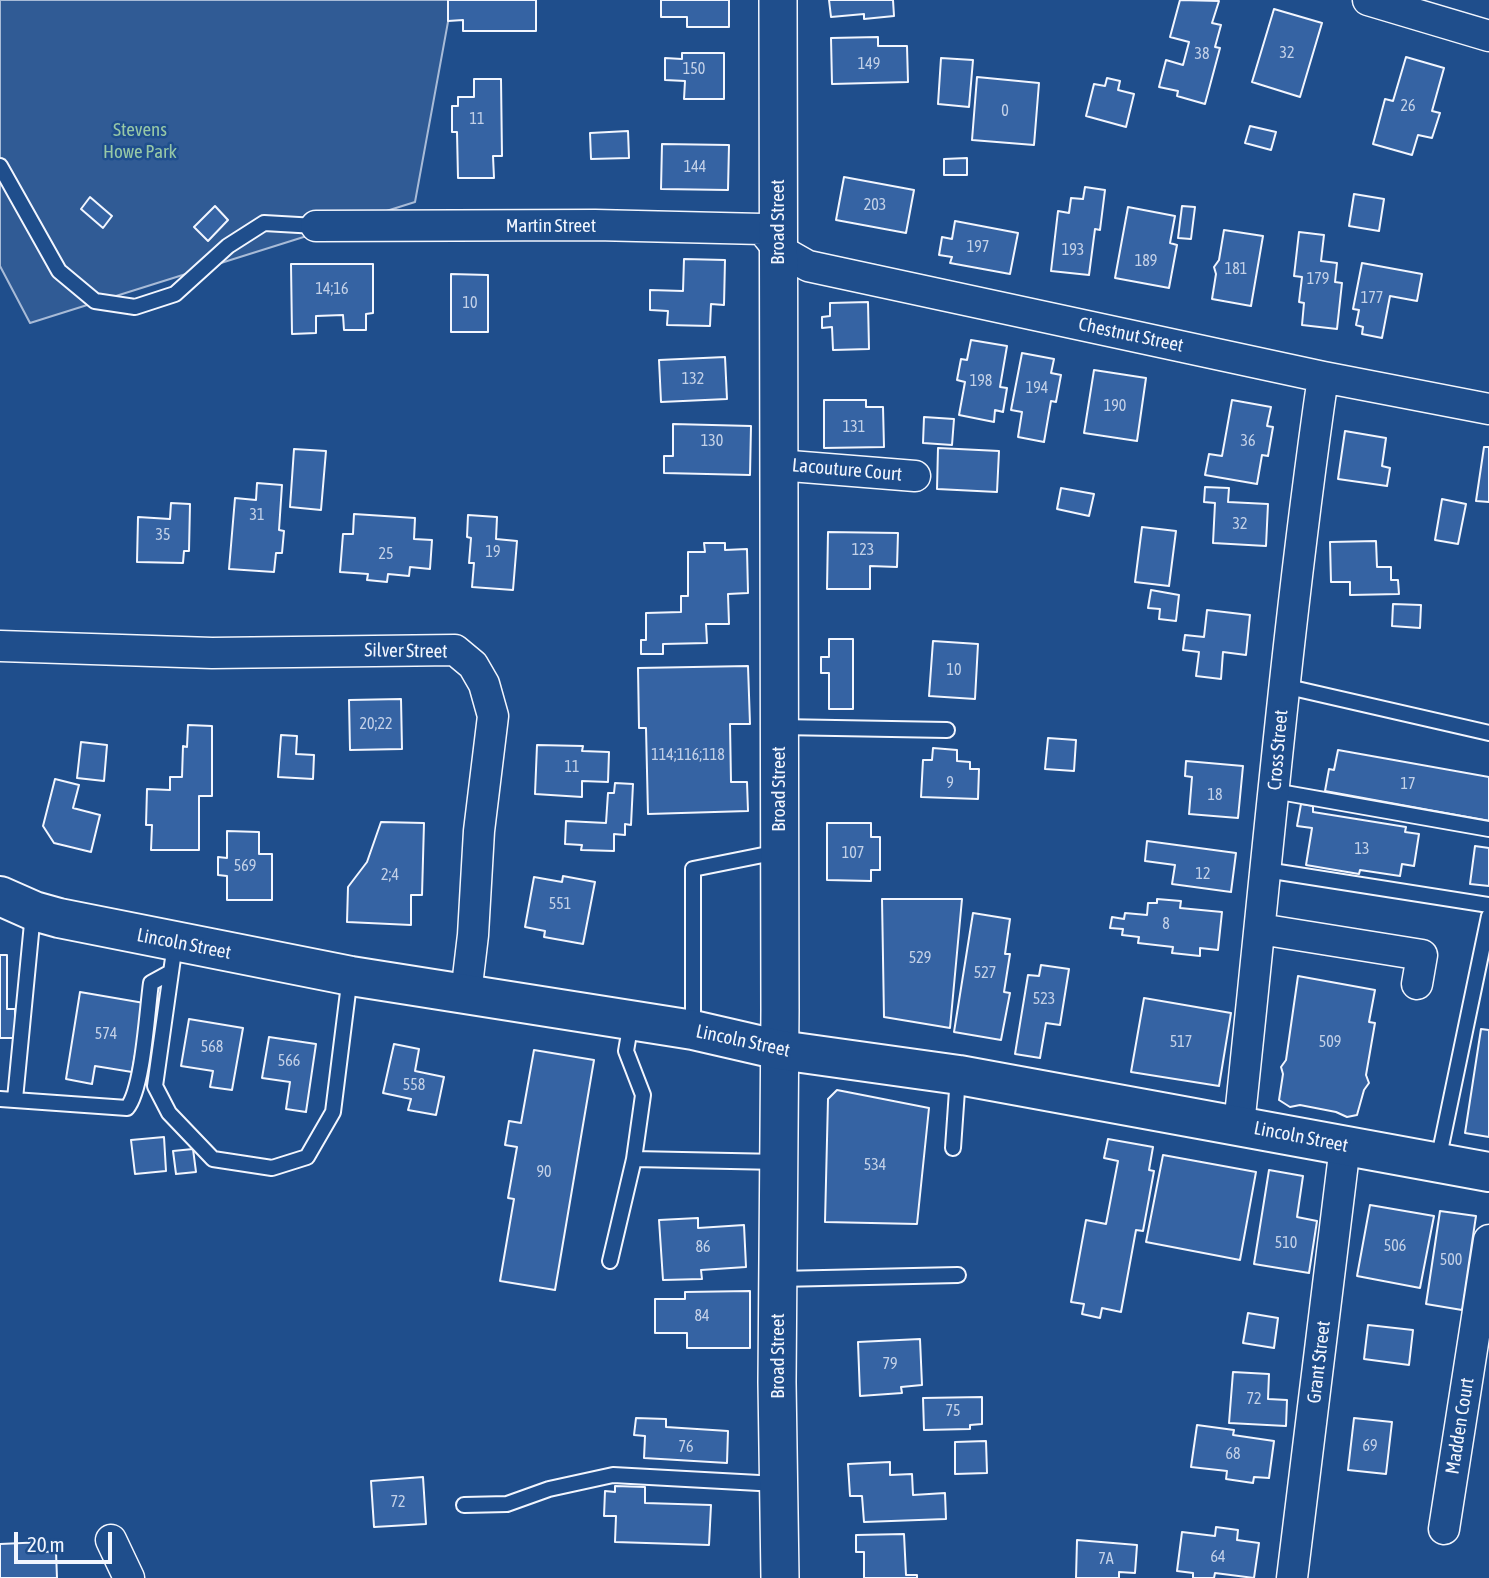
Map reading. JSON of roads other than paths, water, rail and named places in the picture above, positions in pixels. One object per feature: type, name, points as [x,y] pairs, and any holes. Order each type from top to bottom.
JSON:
[{"type":"main road","name":"Lincoln Street","points":[[17,904],[173,957],[351,976],[693,1030],[780,1050],[958,1075],[1489,1172]]},
{"type":"street","name":"Broad Street","points":[[778,0],[780,1578]]},
{"type":"street","points":[[1367,0],[1489,36]]},
{"type":"street","name":"Martin Street","points":[[316,226],[595,225],[762,229],[778,248]]},
{"type":"street","name":"Chestnut Street","points":[[778,248],[807,266],[1323,377],[1489,409]]},
{"type":"street","name":"Cross Street","points":[[1240,1125],[1284,686],[1304,508],[1323,377]]},
{"type":"street","name":"Lacouture Court","points":[[778,464],[915,476]]},
{"type":"street","name":"Silver Street","points":[[0,646],[212,653],[455,650],[473,665],[484,684],[493,716],[479,831],[474,935],[466,994]]},
{"type":"street","points":[[1260,929],[1422,955],[1418,984]]},
{"type":"street","name":"Grant Street","points":[[1293,1578],[1345,1146]]},
{"type":"street","name":"Madden Court","points":[[1444,1529],[1489,1241]]},
{"type":"street","points":[[111,1540],[129,1578]]},
{"type":"lane","points":[[0,166],[59,271],[95,301],[135,307],[175,294],[228,246],[264,223],[316,226]]},
{"type":"lane","points":[[1284,686],[1489,733]]},
{"type":"lane","points":[[779,727],[947,730]]},
{"type":"lane","points":[[1274,791],[1489,829]]},
{"type":"lane","points":[[693,1030],[693,869],[779,852]]},
{"type":"lane","points":[[1266,870],[1489,905]]},
{"type":"lane","points":[[15,1099],[17,904]]},
{"type":"lane","points":[[1438,1162],[1489,916]]},
{"type":"lane","points":[[173,957],[155,1086],[175,1121],[213,1158],[272,1168],[307,1157],[333,1112],[351,976]]},
{"type":"lane","points":[[0,1099],[127,1108],[132,1102],[138,1079],[151,983],[173,957]]},
{"type":"lane","points":[[610,1261],[634,1159],[643,1095],[626,1051],[631,1021]]},
{"type":"lane","points":[[953,1148],[958,1075]]},
{"type":"lane","points":[[634,1159],[779,1162]]},
{"type":"lane","points":[[778,1279],[958,1275]]},
{"type":"lane","points":[[464,1505],[507,1504],[549,1489],[613,1475],[779,1484]]},
{"type":"park label","name":"Stevens Howe Park","points":[[140,141]]}]
